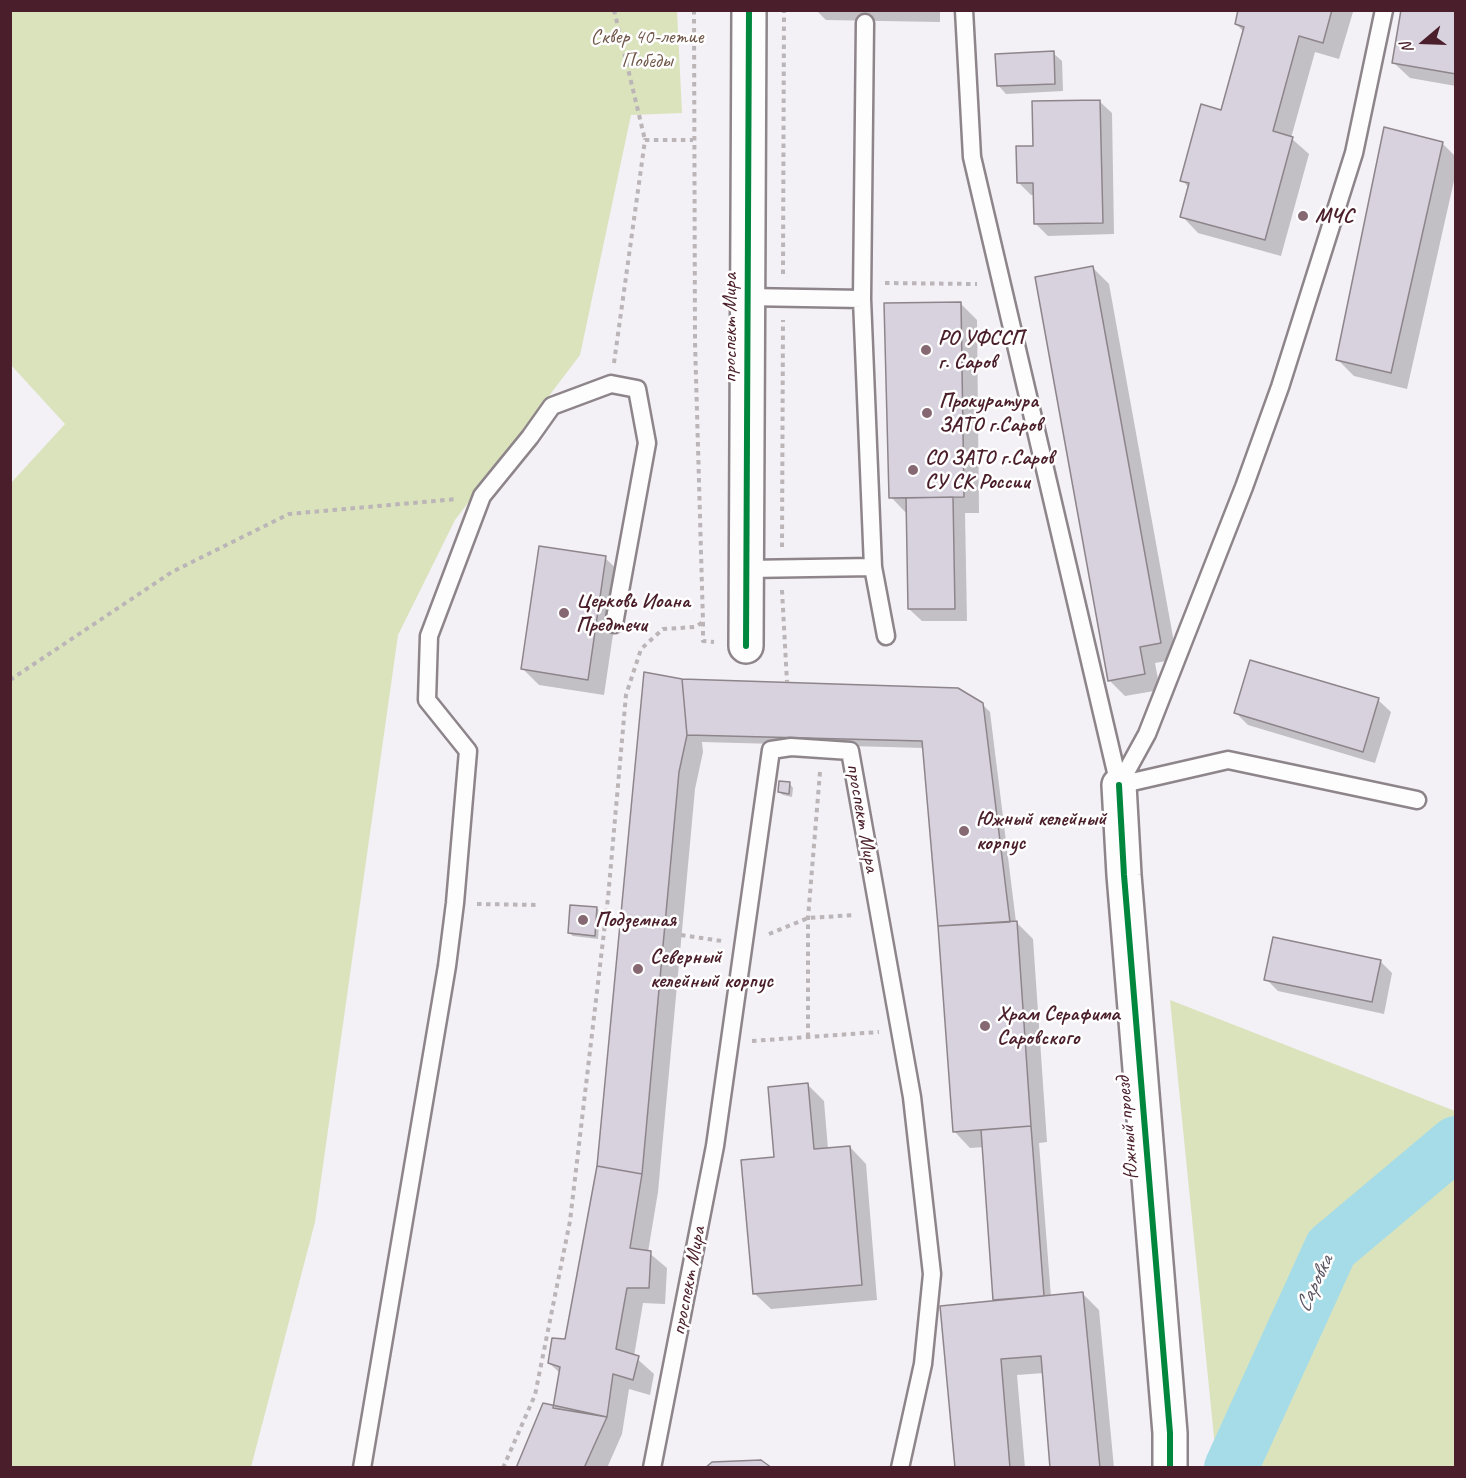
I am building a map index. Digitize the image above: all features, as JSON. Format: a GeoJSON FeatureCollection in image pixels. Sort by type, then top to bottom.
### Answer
{"type":"FeatureCollection","features":[{"type":"Feature","properties":{"kind":"street","name":"проспект Мира"},"geometry":{"type":"LineString","coordinates":[[746,646],[749,10]]}},
{"type":"Feature","properties":{"kind":"street","name":"Южный проезд"},"geometry":{"type":"LineString","coordinates":[[1119,785],[1124,875],[1170,1433],[1170,1467]]}},
{"type":"Feature","properties":{"kind":"lane"},"geometry":{"type":"LineString","coordinates":[[964,10],[972,157],[1119,785]]}},
{"type":"Feature","properties":{"kind":"lane"},"geometry":{"type":"LineString","coordinates":[[1119,785],[1147,734],[1244,487],[1280,387],[1354,153],[1384,10]]}},
{"type":"Feature","properties":{"kind":"lane"},"geometry":{"type":"LineString","coordinates":[[865,23],[862,291],[873,567],[886,636]]}},
{"type":"Feature","properties":{"kind":"lane"},"geometry":{"type":"LineString","coordinates":[[746,297],[783,298],[862,291]]}},
{"type":"Feature","properties":{"kind":"lane"},"geometry":{"type":"LineString","coordinates":[[362,1467],[393,1293],[455,903],[468,752],[427,700],[429,636],[482,496],[552,406],[611,384],[637,389],[647,443],[614,624]]}},
{"type":"Feature","properties":{"kind":"lane"},"geometry":{"type":"LineString","coordinates":[[747,568],[873,567]]}},
{"type":"Feature","properties":{"kind":"lane","name":"проспект Мира"},"geometry":{"type":"LineString","coordinates":[[652,1467],[715,1146],[771,750],[791,747],[850,751],[912,1097],[932,1274],[923,1364],[900,1467]]}},
{"type":"Feature","properties":{"kind":"lane"},"geometry":{"type":"LineString","coordinates":[[1119,785],[1228,760],[1417,800]]}},
{"type":"Feature","properties":{"kind":"path"},"geometry":{"type":"LineString","coordinates":[[614,10],[645,140],[614,361]]}},
{"type":"Feature","properties":{"kind":"path"},"geometry":{"type":"LineString","coordinates":[[694,10],[695,342],[703,641]]}},
{"type":"Feature","properties":{"kind":"path"},"geometry":{"type":"LineString","coordinates":[[784,10],[782,569],[787,682]]}},
{"type":"Feature","properties":{"kind":"path"},"geometry":{"type":"LineString","coordinates":[[645,140],[693,140]]}},
{"type":"Feature","properties":{"kind":"path"},"geometry":{"type":"LineString","coordinates":[[862,291],[1002,285]]}},
{"type":"Feature","properties":{"kind":"path"},"geometry":{"type":"LineString","coordinates":[[10,680],[172,572],[289,514],[482,496]]}},
{"type":"Feature","properties":{"kind":"path"},"geometry":{"type":"LineString","coordinates":[[503,1467],[535,1395],[570,1221],[608,898],[627,695],[641,649],[663,629],[695,627],[703,622]]}},
{"type":"Feature","properties":{"kind":"path"},"geometry":{"type":"LineString","coordinates":[[791,747],[821,764],[808,918],[808,1037]]}},
{"type":"Feature","properties":{"kind":"path"},"geometry":{"type":"LineString","coordinates":[[455,903],[540,905]]}},
{"type":"Feature","properties":{"kind":"path"},"geometry":{"type":"LineString","coordinates":[[681,935],[742,944],[808,918],[880,914]]}},
{"type":"Feature","properties":{"kind":"path"},"geometry":{"type":"LineString","coordinates":[[729,1043],[900,1030]]}},
{"type":"Feature","properties":{"kind":"green space","name":"Сквер 40-летие Победы"},"geometry":{"type":"Polygon","coordinates":[[[11,11],[677,11],[682,113],[631,115],[580,355],[455,520],[398,635],[315,1222],[251,1467],[11,1467],[11,483],[65,424],[11,365],[11,11]]]}},
{"type":"Feature","properties":{"kind":"green space"},"geometry":{"type":"Polygon","coordinates":[[[1170,1000],[1455,1111],[1455,1467],[1217,1467],[1170,1000]]]}},
{"type":"Feature","properties":{"kind":"building"},"geometry":{"type":"Polygon","coordinates":[[[1238,10],[1332,10],[1323,43],[1299,36],[1273,131],[1293,137],[1265,240],[1180,217],[1189,183],[1180,181],[1201,104],[1221,110],[1244,27],[1235,24],[1238,10]]]}},
{"type":"Feature","properties":{"kind":"building"},"geometry":{"type":"Polygon","coordinates":[[[1401,10],[1456,10],[1456,74],[1392,63],[1401,10]]]}},
{"type":"Feature","properties":{"kind":"building"},"geometry":{"type":"Polygon","coordinates":[[[1054,51],[1055,84],[997,86],[995,54],[1054,51]]]}},
{"type":"Feature","properties":{"kind":"building"},"geometry":{"type":"Polygon","coordinates":[[[1100,100],[1103,223],[1034,224],[1033,183],[1017,183],[1016,146],[1033,146],[1032,101],[1100,100]]]}},
{"type":"Feature","properties":{"kind":"building"},"geometry":{"type":"Polygon","coordinates":[[[1384,127],[1443,142],[1391,373],[1336,360],[1384,127]]]}},
{"type":"Feature","properties":{"kind":"building"},"geometry":{"type":"Polygon","coordinates":[[[1093,266],[1161,643],[1140,647],[1145,674],[1108,681],[1035,277],[1093,266]]]}},
{"type":"Feature","properties":{"kind":"building"},"geometry":{"type":"Polygon","coordinates":[[[961,302],[964,497],[889,498],[884,303],[961,302]]]}},
{"type":"Feature","properties":{"kind":"building"},"geometry":{"type":"Polygon","coordinates":[[[953,497],[955,609],[908,609],[906,498],[953,497]]]}},
{"type":"Feature","properties":{"kind":"building","name":"Церковь Иоана Предтечи"},"geometry":{"type":"Polygon","coordinates":[[[539,546],[606,556],[588,680],[521,669],[539,546]]]}},
{"type":"Feature","properties":{"kind":"building"},"geometry":{"type":"Polygon","coordinates":[[[1250,660],[1379,698],[1363,752],[1234,713],[1250,660]]]}},
{"type":"Feature","properties":{"kind":"building","name":"Северный келейный корпус"},"geometry":{"type":"Polygon","coordinates":[[[644,672],[682,679],[687,735],[679,772],[642,1174],[597,1166],[644,672]]]}},
{"type":"Feature","properties":{"kind":"building","name":"Южный келейный корпус"},"geometry":{"type":"Polygon","coordinates":[[[682,679],[958,688],[983,703],[1010,922],[938,926],[922,741],[687,735],[682,679]]]}},
{"type":"Feature","properties":{"kind":"building"},"geometry":{"type":"Polygon","coordinates":[[[779,781],[790,782],[789,794],[778,792],[779,781]]]}},
{"type":"Feature","properties":{"kind":"building","name":"Подземная"},"geometry":{"type":"Polygon","coordinates":[[[570,905],[597,907],[595,936],[568,933],[570,905]]]}},
{"type":"Feature","properties":{"kind":"building","name":"Храм Серафима Саровского"},"geometry":{"type":"Polygon","coordinates":[[[1017,921],[1031,1126],[953,1132],[938,926],[1017,921]]]}},
{"type":"Feature","properties":{"kind":"building"},"geometry":{"type":"Polygon","coordinates":[[[1273,937],[1381,960],[1372,1002],[1264,980],[1273,937]]]}},
{"type":"Feature","properties":{"kind":"building"},"geometry":{"type":"Polygon","coordinates":[[[808,1083],[814,1149],[850,1146],[862,1285],[753,1294],[741,1160],[774,1157],[768,1087],[808,1083]]]}},
{"type":"Feature","properties":{"kind":"building"},"geometry":{"type":"Polygon","coordinates":[[[1031,1126],[1044,1296],[993,1300],[981,1130],[1031,1126]]]}},
{"type":"Feature","properties":{"kind":"building"},"geometry":{"type":"Polygon","coordinates":[[[597,1166],[642,1174],[630,1248],[651,1251],[649,1288],[627,1288],[616,1349],[639,1356],[633,1380],[613,1374],[607,1417],[553,1408],[560,1367],[548,1363],[552,1338],[565,1339],[597,1166]]]}},
{"type":"Feature","properties":{"kind":"building"},"geometry":{"type":"Polygon","coordinates":[[[1083,1292],[1100,1468],[1050,1468],[1041,1356],[1001,1359],[1010,1468],[955,1468],[940,1306],[1083,1292]]]}},
{"type":"Feature","properties":{"kind":"building"},"geometry":{"type":"Polygon","coordinates":[[[543,1403],[607,1417],[584,1468],[516,1468],[543,1403]]]}},
{"type":"Feature","properties":{"kind":"building"},"geometry":{"type":"Polygon","coordinates":[[[761,1460],[772,1468],[705,1468],[712,1462],[761,1460]]]}},
{"type":"Feature","properties":{"kind":"waterway","name":"Саровка"},"geometry":{"type":"LineString","coordinates":[[1231,1468],[1331,1248],[1456,1143]]}},
{"type":"Feature","properties":{"kind":"cycle path"},"geometry":{"type":"LineString","coordinates":[[746,646],[749,10]]}},
{"type":"Feature","properties":{"kind":"cycle path"},"geometry":{"type":"LineString","coordinates":[[1119,785],[1124,875],[1170,1433],[1170,1468]]}},
{"type":"Feature","properties":{"kind":"place","name":"МЧС"},"geometry":{"type":"Point","coordinates":[1303,216]}},
{"type":"Feature","properties":{"kind":"place","name":"РО УФССП г. Саров"},"geometry":{"type":"Point","coordinates":[926,350]}},
{"type":"Feature","properties":{"kind":"place","name":"Прокуратура ЗАТО г.Саров"},"geometry":{"type":"Point","coordinates":[927,413]}},
{"type":"Feature","properties":{"kind":"place","name":"СО ЗАТО г.Саров СУ СК России"},"geometry":{"type":"Point","coordinates":[913,470]}},
{"type":"Feature","properties":{"kind":"place","name":"Церковь Иоана Предтечи"},"geometry":{"type":"Point","coordinates":[564,613]}},
{"type":"Feature","properties":{"kind":"place","name":"Южный келейный корпус"},"geometry":{"type":"Point","coordinates":[964,831]}},
{"type":"Feature","properties":{"kind":"place","name":"Подземная"},"geometry":{"type":"Point","coordinates":[583,920]}},
{"type":"Feature","properties":{"kind":"place","name":"Северный келейный корпус"},"geometry":{"type":"Point","coordinates":[638,969]}},
{"type":"Feature","properties":{"kind":"place","name":"Храм Серафима Саровского"},"geometry":{"type":"Point","coordinates":[985,1026]}}]}
